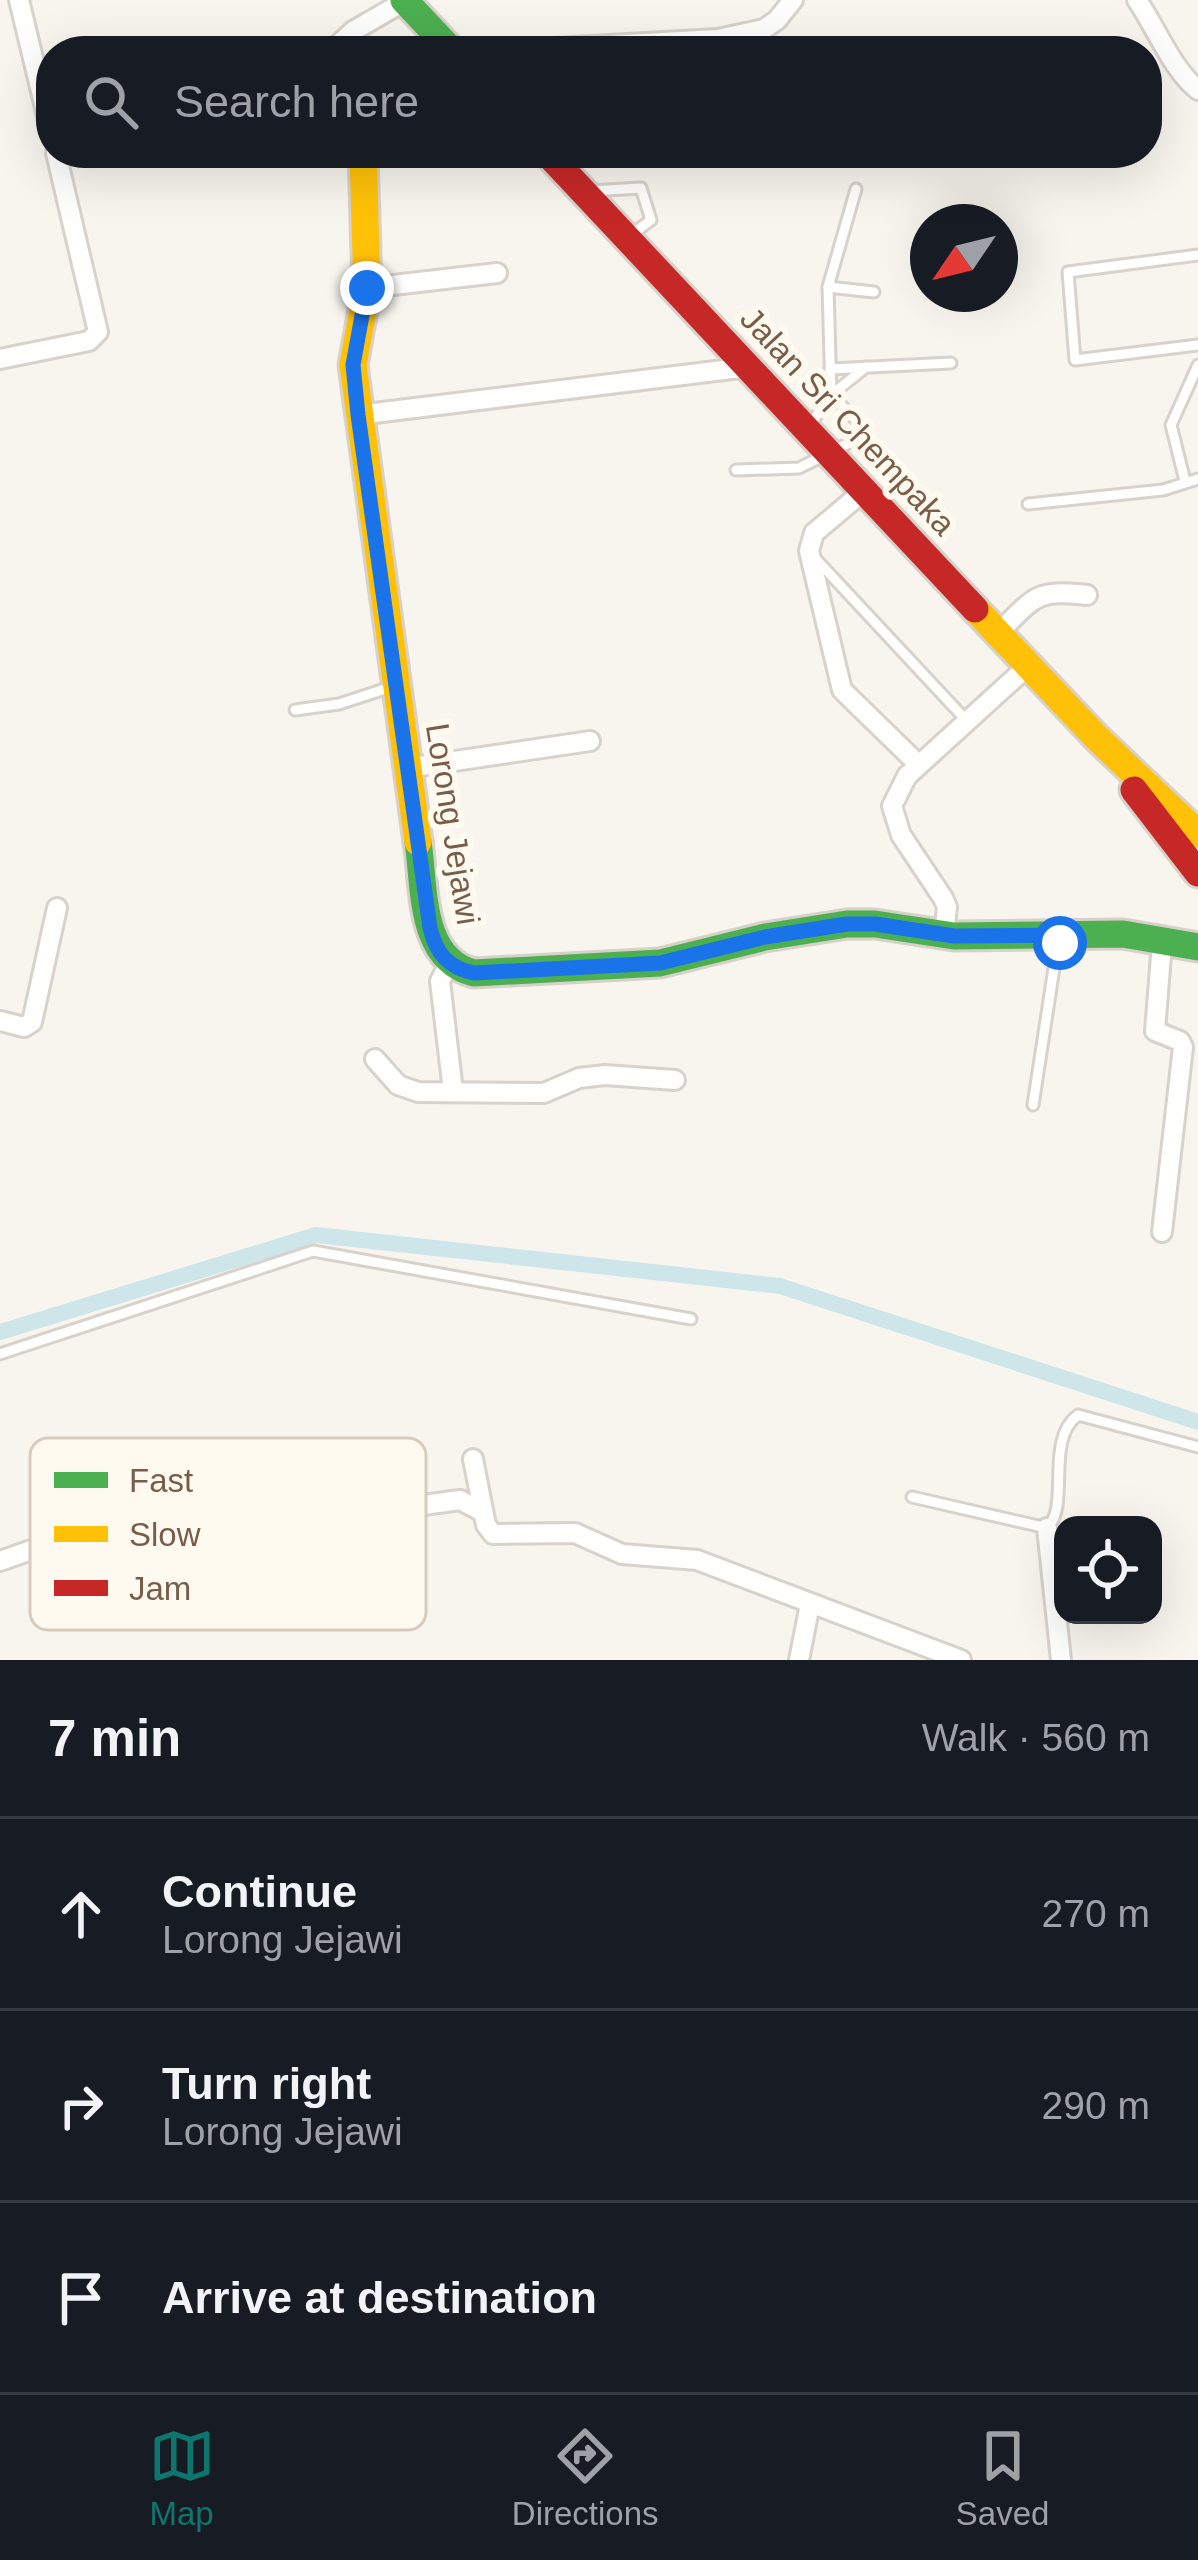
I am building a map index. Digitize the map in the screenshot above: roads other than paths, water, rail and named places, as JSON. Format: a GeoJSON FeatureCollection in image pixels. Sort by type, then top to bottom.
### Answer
{"type":"FeatureCollection","features":[{"type":"Feature","properties":{"kind":"street"},"geometry":{"type":"LineString","coordinates":[[19,0],[36,71]]}},
{"type":"Feature","properties":{"kind":"street"},"geometry":{"type":"LineString","coordinates":[[732,36],[764,29],[793,0]]}},
{"type":"Feature","properties":{"kind":"street"},"geometry":{"type":"LineString","coordinates":[[1136,0],[1160,36]]}},
{"type":"Feature","properties":{"kind":"street"},"geometry":{"type":"LineString","coordinates":[[350,36],[404,1],[438,36]]}},
{"type":"Feature","properties":{"kind":"street"},"geometry":{"type":"LineString","coordinates":[[1162,39],[1180,74],[1198,90]]}},
{"type":"Feature","properties":{"kind":"street"},"geometry":{"type":"LineString","coordinates":[[0,359],[89,341],[98,332],[60,168]]}},
{"type":"Feature","properties":{"kind":"street","name":"Lorong Jejawi"},"geometry":{"type":"LineString","coordinates":[[363,168],[367,288],[353,365],[358,415],[430,928],[449,964],[474,973],[660,963],[765,937],[847,924],[944,935],[1124,934],[1198,947]]}},
{"type":"Feature","properties":{"kind":"street","name":"Jalan Sri Chempaka"},"geometry":{"type":"LineString","coordinates":[[561,168],[1096,738]]}},
{"type":"Feature","properties":{"kind":"street"},"geometry":{"type":"LineString","coordinates":[[367,288],[497,273]]}},
{"type":"Feature","properties":{"kind":"street"},"geometry":{"type":"LineString","coordinates":[[358,415],[748,367]]}},
{"type":"Feature","properties":{"kind":"street"},"geometry":{"type":"LineString","coordinates":[[864,490],[814,533],[809,551],[842,690],[919,765]]}},
{"type":"Feature","properties":{"kind":"street"},"geometry":{"type":"LineString","coordinates":[[998,634],[1042,593],[1088,595]]}},
{"type":"Feature","properties":{"kind":"street"},"geometry":{"type":"LineString","coordinates":[[944,935],[947,908],[943,898],[902,835],[892,806],[905,778],[1028,666]]}},
{"type":"Feature","properties":{"kind":"street"},"geometry":{"type":"LineString","coordinates":[[1096,738],[1198,834]]}},
{"type":"Feature","properties":{"kind":"street"},"geometry":{"type":"LineString","coordinates":[[1096,738],[1198,873]]}},
{"type":"Feature","properties":{"kind":"street"},"geometry":{"type":"LineString","coordinates":[[407,768],[590,741]]}},
{"type":"Feature","properties":{"kind":"street"},"geometry":{"type":"LineString","coordinates":[[0,1021],[24,1027],[32,1022],[57,908]]}},
{"type":"Feature","properties":{"kind":"street"},"geometry":{"type":"LineString","coordinates":[[1162,943],[1156,1031],[1177,1039],[1183,1047],[1162,1232]]}},
{"type":"Feature","properties":{"kind":"street"},"geometry":{"type":"LineString","coordinates":[[449,964],[440,981],[454,1091]]}},
{"type":"Feature","properties":{"kind":"street"},"geometry":{"type":"LineString","coordinates":[[375,1059],[407,1089],[544,1093],[579,1078],[604,1075],[675,1080]]}},
{"type":"Feature","properties":{"kind":"street"},"geometry":{"type":"LineString","coordinates":[[473,1459],[483,1512],[494,1534],[575,1534],[622,1554],[697,1560],[961,1660]]}},
{"type":"Feature","properties":{"kind":"street"},"geometry":{"type":"LineString","coordinates":[[426,1505],[460,1500],[483,1512]]}},
{"type":"Feature","properties":{"kind":"street"},"geometry":{"type":"LineString","coordinates":[[1047,1528],[1061,1660]]}},
{"type":"Feature","properties":{"kind":"street"},"geometry":{"type":"LineString","coordinates":[[0,1561],[30,1550]]}},
{"type":"Feature","properties":{"kind":"street"},"geometry":{"type":"LineString","coordinates":[[799,1660],[810,1604]]}},
{"type":"Feature","properties":{"kind":"lane"},"geometry":{"type":"LineString","coordinates":[[584,192],[641,188],[651,220],[627,238]]}},
{"type":"Feature","properties":{"kind":"lane"},"geometry":{"type":"LineString","coordinates":[[736,470],[799,468],[855,440],[860,432],[857,421],[831,395],[828,287],[856,189]]}},
{"type":"Feature","properties":{"kind":"lane"},"geometry":{"type":"LineString","coordinates":[[1198,255],[1068,272],[1075,359],[1198,344]]}},
{"type":"Feature","properties":{"kind":"lane"},"geometry":{"type":"LineString","coordinates":[[828,287],[874,292]]}},
{"type":"Feature","properties":{"kind":"lane"},"geometry":{"type":"LineString","coordinates":[[830,369],[950,363]]}},
{"type":"Feature","properties":{"kind":"lane"},"geometry":{"type":"LineString","coordinates":[[1185,481],[1171,425],[1198,365]]}},
{"type":"Feature","properties":{"kind":"lane"},"geometry":{"type":"LineString","coordinates":[[806,429],[831,395],[866,368]]}},
{"type":"Feature","properties":{"kind":"lane"},"geometry":{"type":"LineString","coordinates":[[1028,504],[1163,490],[1198,479]]}},
{"type":"Feature","properties":{"kind":"lane"},"geometry":{"type":"LineString","coordinates":[[809,551],[966,720]]}},
{"type":"Feature","properties":{"kind":"lane"},"geometry":{"type":"LineString","coordinates":[[295,710],[339,704],[397,686]]}},
{"type":"Feature","properties":{"kind":"lane"},"geometry":{"type":"LineString","coordinates":[[1033,1105],[1056,955],[1067,935]]}},
{"type":"Feature","properties":{"kind":"lane"},"geometry":{"type":"LineString","coordinates":[[0,1354],[313,1252],[691,1319]]}},
{"type":"Feature","properties":{"kind":"lane"},"geometry":{"type":"LineString","coordinates":[[912,1497],[1047,1528],[1055,1518],[1057,1467],[1066,1432],[1078,1414],[1198,1447]]}},
{"type":"Feature","properties":{"kind":"waterway"},"geometry":{"type":"LineString","coordinates":[[0,1332],[316,1235],[780,1286],[1198,1422]]}}]}
